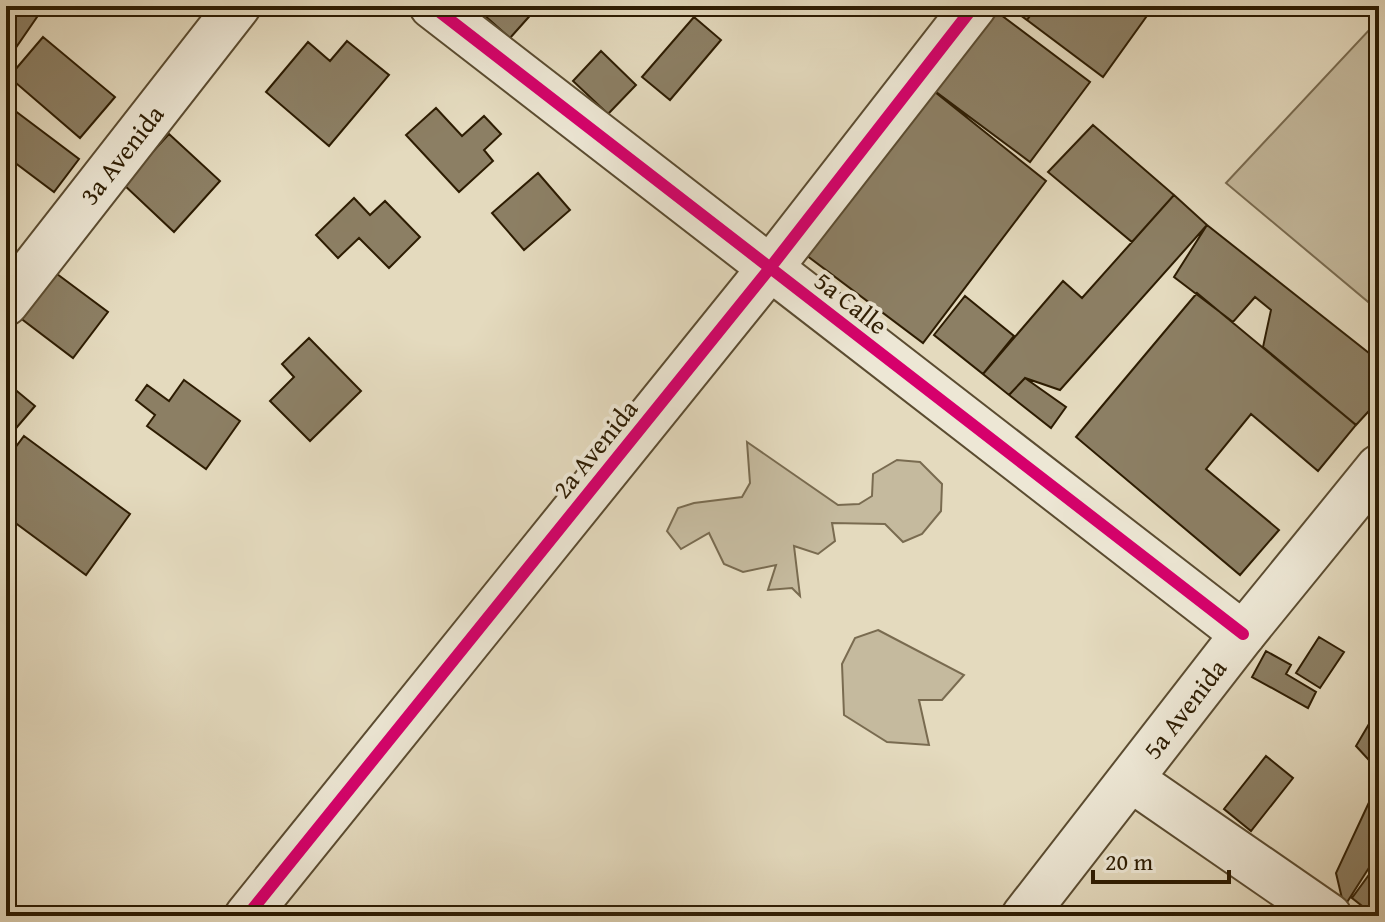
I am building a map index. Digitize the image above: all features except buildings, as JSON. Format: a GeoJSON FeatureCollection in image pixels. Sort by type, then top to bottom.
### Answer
{"type":"FeatureCollection","features":[{"type":"Feature","properties":{"kind":"street","name":"3a Avenida"},"geometry":{"type":"LineString","coordinates":[[6,303],[238,6]]}},
{"type":"Feature","properties":{"kind":"street","name":"5a Calle"},"geometry":{"type":"LineString","coordinates":[[432,6],[1243,634]]}},
{"type":"Feature","properties":{"kind":"street","name":"2a Avenida"},"geometry":{"type":"LineString","coordinates":[[247,916],[770,268],[974,6]]}},
{"type":"Feature","properties":{"kind":"street","name":"5a Avenida"},"geometry":{"type":"LineString","coordinates":[[1024,916],[1243,634],[1379,467]]}},
{"type":"Feature","properties":{"kind":"street"},"geometry":{"type":"LineString","coordinates":[[1132,780],[1329,916]]}},
{"type":"Feature","properties":{"kind":"shaded area"},"geometry":{"type":"Polygon","coordinates":[[[1370,29],[1379,36],[1379,311],[1226,183],[1370,29]]]}},
{"type":"Feature","properties":{"kind":"shaded area"},"geometry":{"type":"Polygon","coordinates":[[[747,442],[838,505],[859,504],[872,496],[873,474],[897,460],[920,462],[942,484],[941,511],[922,534],[903,542],[885,524],[832,523],[835,541],[818,554],[794,546],[800,596],[792,588],[768,590],[776,565],[743,572],[724,564],[709,533],[681,549],[667,531],[678,508],[742,497],[750,483],[747,442]]]}},
{"type":"Feature","properties":{"kind":"shaded area"},"geometry":{"type":"Polygon","coordinates":[[[878,630],[964,675],[942,700],[919,700],[929,745],[887,742],[844,715],[842,664],[855,638],[878,630]]]}},
{"type":"Feature","properties":{"kind":"cycle path"},"geometry":{"type":"LineString","coordinates":[[432,6],[1243,634]]}},
{"type":"Feature","properties":{"kind":"cycle path"},"geometry":{"type":"LineString","coordinates":[[247,916],[770,268],[974,6]]}}]}
